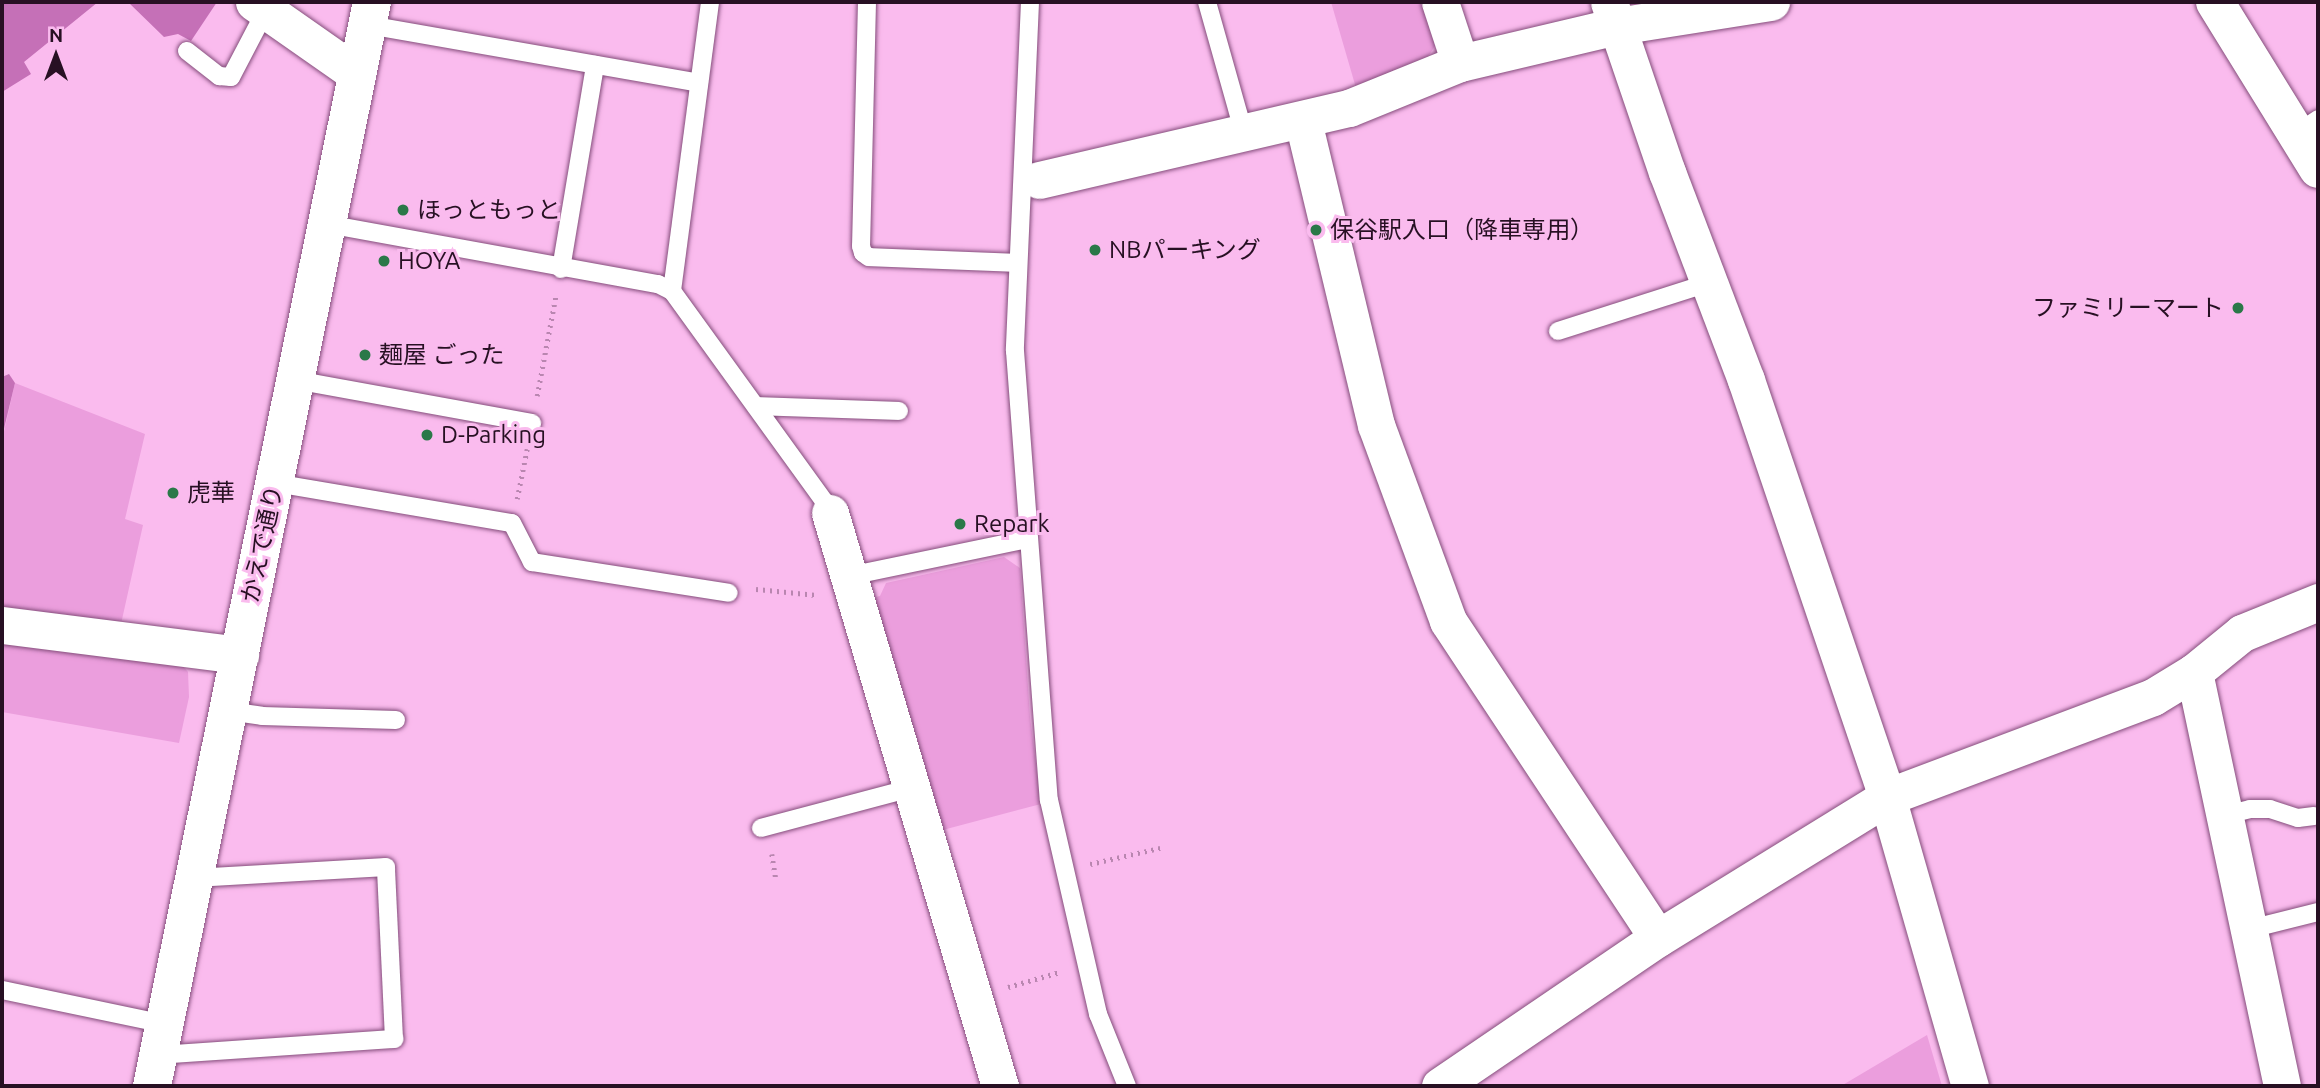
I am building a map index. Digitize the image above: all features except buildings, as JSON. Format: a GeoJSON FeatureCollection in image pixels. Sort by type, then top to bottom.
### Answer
{"type":"FeatureCollection","features":[{"type":"Feature","properties":{"kind":"street"},"geometry":{"type":"LineString","coordinates":[[1440,2],[1460,63]]}},
{"type":"Feature","properties":{"kind":"street"},"geometry":{"type":"LineString","coordinates":[[1031,182],[1303,121],[1357,106],[1460,63],[1613,14],[1771,2]]}},
{"type":"Feature","properties":{"kind":"street"},"geometry":{"type":"LineString","coordinates":[[2215,2],[2307,127],[2318,169]]}},
{"type":"Feature","properties":{"kind":"street"},"geometry":{"type":"LineString","coordinates":[[260,6],[357,74]]}},
{"type":"Feature","properties":{"kind":"street","name":"かえで通り"},"geometry":{"type":"LineString","coordinates":[[158,1055],[370,13]]}},
{"type":"Feature","properties":{"kind":"street"},"geometry":{"type":"LineString","coordinates":[[1613,14],[1708,283],[1750,393],[1886,797],[1970,1086]]}},
{"type":"Feature","properties":{"kind":"street"},"geometry":{"type":"LineString","coordinates":[[1303,121],[1376,425],[1448,621],[1658,938]]}},
{"type":"Feature","properties":{"kind":"street"},"geometry":{"type":"LineString","coordinates":[[830,513],[1000,1086]]}},
{"type":"Feature","properties":{"kind":"street"},"geometry":{"type":"LineString","coordinates":[[1440,1086],[1658,938],[1886,797],[2153,697],[2194,672],[2242,633],[2318,602]]}},
{"type":"Feature","properties":{"kind":"street"},"geometry":{"type":"LineString","coordinates":[[2,625],[240,654]]}},
{"type":"Feature","properties":{"kind":"street"},"geometry":{"type":"LineString","coordinates":[[2194,672],[2250,929],[2274,1084]]}},
{"type":"Feature","properties":{"kind":"lane"},"geometry":{"type":"LineString","coordinates":[[672,291],[710,2]]}},
{"type":"Feature","properties":{"kind":"lane"},"geometry":{"type":"LineString","coordinates":[[867,2],[861,246],[863,253],[869,257],[1017,263]]}},
{"type":"Feature","properties":{"kind":"lane"},"geometry":{"type":"LineString","coordinates":[[1030,2],[1031,182],[1017,263],[1015,351],[1027,539],[1049,800],[1098,1014],[1127,1086]]}},
{"type":"Feature","properties":{"kind":"lane"},"geometry":{"type":"LineString","coordinates":[[1207,2],[1244,134]]}},
{"type":"Feature","properties":{"kind":"lane"},"geometry":{"type":"LineString","coordinates":[[187,51],[219,76],[231,77],[260,6]]}},
{"type":"Feature","properties":{"kind":"lane"},"geometry":{"type":"LineString","coordinates":[[370,13],[595,65],[699,83]]}},
{"type":"Feature","properties":{"kind":"lane"},"geometry":{"type":"LineString","coordinates":[[561,269],[595,65]]}},
{"type":"Feature","properties":{"kind":"lane"},"geometry":{"type":"LineString","coordinates":[[327,224],[561,269],[658,284],[672,291],[825,502],[830,513]]}},
{"type":"Feature","properties":{"kind":"lane"},"geometry":{"type":"LineString","coordinates":[[1558,331],[1708,283]]}},
{"type":"Feature","properties":{"kind":"lane"},"geometry":{"type":"LineString","coordinates":[[295,380],[532,423]]}},
{"type":"Feature","properties":{"kind":"lane"},"geometry":{"type":"LineString","coordinates":[[755,406],[898,411]]}},
{"type":"Feature","properties":{"kind":"lane"},"geometry":{"type":"LineString","coordinates":[[275,483],[512,523],[532,562],[729,593]]}},
{"type":"Feature","properties":{"kind":"lane"},"geometry":{"type":"LineString","coordinates":[[852,587],[1027,539]]}},
{"type":"Feature","properties":{"kind":"lane"},"geometry":{"type":"LineString","coordinates":[[228,711],[262,716],[396,719]]}},
{"type":"Feature","properties":{"kind":"lane"},"geometry":{"type":"LineString","coordinates":[[761,828],[911,788]]}},
{"type":"Feature","properties":{"kind":"lane"},"geometry":{"type":"LineString","coordinates":[[2226,815],[2250,809],[2270,809],[2298,818],[2314,816]]}},
{"type":"Feature","properties":{"kind":"lane"},"geometry":{"type":"LineString","coordinates":[[2,990],[158,1055],[394,1039],[386,867],[194,878]]}},
{"type":"Feature","properties":{"kind":"lane"},"geometry":{"type":"LineString","coordinates":[[2250,929],[2318,912]]}},
{"type":"Feature","properties":{"kind":"path"},"geometry":{"type":"LineString","coordinates":[[729,593],[741,588],[852,587]]}},
{"type":"Feature","properties":{"kind":"path"},"geometry":{"type":"LineString","coordinates":[[1065,869],[1160,848]]}},
{"type":"Feature","properties":{"kind":"path"},"geometry":{"type":"LineString","coordinates":[[973,998],[1087,965]]}},
{"type":"Feature","properties":{"kind":"shaded area"},"geometry":{"type":"Polygon","coordinates":[[[2,2],[98,2],[24,62],[31,74],[2,92],[2,2]]]}},
{"type":"Feature","properties":{"kind":"shaded area"},"geometry":{"type":"Polygon","coordinates":[[[128,2],[217,2],[191,41],[178,34],[164,37],[128,2]]]}},
{"type":"Feature","properties":{"kind":"shaded area"},"geometry":{"type":"Polygon","coordinates":[[[1331,2],[1421,2],[1435,46],[1427,58],[1356,88],[1331,2]]]}},
{"type":"Feature","properties":{"kind":"shaded area"},"geometry":{"type":"Polygon","coordinates":[[[9,374],[15,383],[2,437],[2,377],[9,374]]]}},
{"type":"Feature","properties":{"kind":"shaded area"},"geometry":{"type":"Polygon","coordinates":[[[15,383],[145,434],[125,519],[143,525],[121,624],[2,609],[2,440],[15,383]]]}},
{"type":"Feature","properties":{"kind":"shaded area"},"geometry":{"type":"Polygon","coordinates":[[[1004,557],[1020,568],[1030,717],[1041,804],[939,831],[872,598],[880,596],[886,583],[1004,557]]]}},
{"type":"Feature","properties":{"kind":"shaded area"},"geometry":{"type":"Polygon","coordinates":[[[2,639],[182,665],[188,672],[189,697],[179,743],[2,712],[2,639]]]}},
{"type":"Feature","properties":{"kind":"shaded area"},"geometry":{"type":"Polygon","coordinates":[[[1927,1035],[1942,1086],[1841,1086],[1927,1035]]]}},
{"type":"Feature","properties":{"kind":"place","name":"ほっともっと"},"geometry":{"type":"Point","coordinates":[403,210]}},
{"type":"Feature","properties":{"kind":"place","name":"保谷駅入口（降車専用）"},"geometry":{"type":"Point","coordinates":[1316,230]}},
{"type":"Feature","properties":{"kind":"place","name":"NBパーキング"},"geometry":{"type":"Point","coordinates":[1095,250]}},
{"type":"Feature","properties":{"kind":"place","name":"HOYA"},"geometry":{"type":"Point","coordinates":[384,261]}},
{"type":"Feature","properties":{"kind":"place","name":"ファミリーマート"},"geometry":{"type":"Point","coordinates":[2238,308]}},
{"type":"Feature","properties":{"kind":"place","name":"麺屋 ごった"},"geometry":{"type":"Point","coordinates":[365,355]}},
{"type":"Feature","properties":{"kind":"place","name":"D-Parking"},"geometry":{"type":"Point","coordinates":[427,435]}},
{"type":"Feature","properties":{"kind":"place","name":"虎華"},"geometry":{"type":"Point","coordinates":[173,493]}},
{"type":"Feature","properties":{"kind":"place","name":"Repark"},"geometry":{"type":"Point","coordinates":[960,524]}}]}
